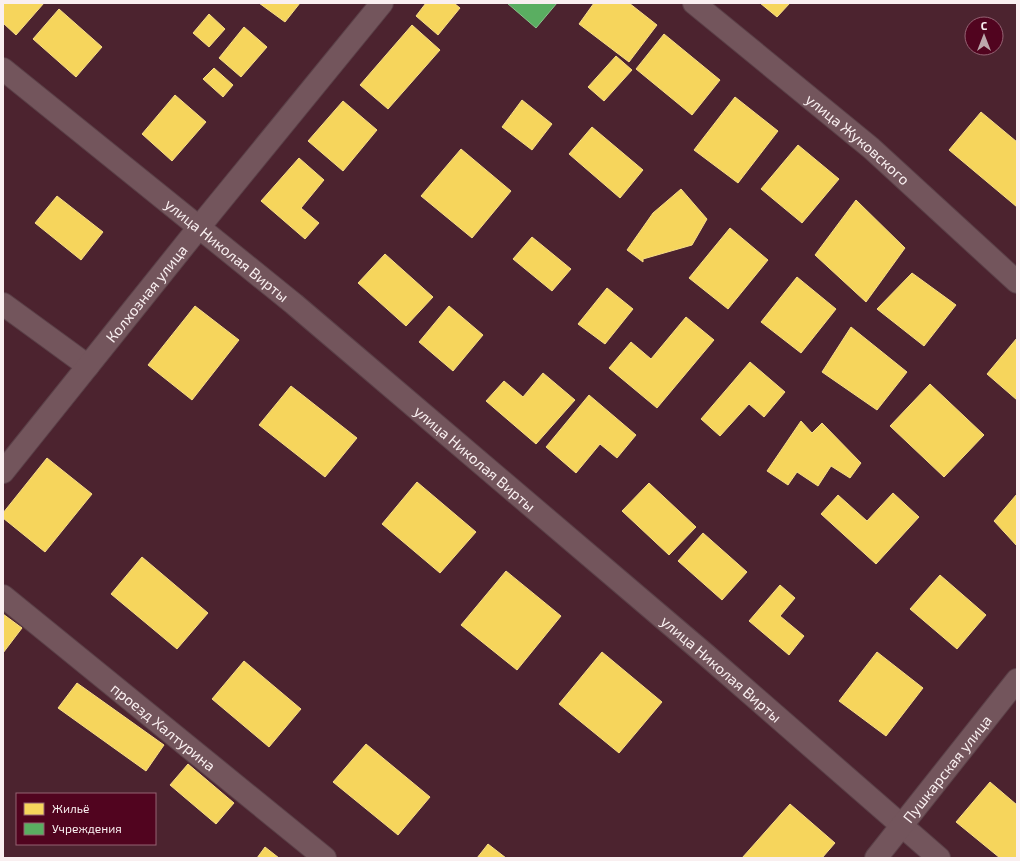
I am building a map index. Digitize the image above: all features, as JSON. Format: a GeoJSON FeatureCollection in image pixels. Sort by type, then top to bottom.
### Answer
{"type":"FeatureCollection","features":[{"type":"Feature","properties":{"kind":"street","name":"Колхозная улица"},"geometry":{"type":"LineString","coordinates":[[3,472],[200,226],[382,3]]}},
{"type":"Feature","properties":{"kind":"street","name":"улица Жуковского"},"geometry":{"type":"LineString","coordinates":[[694,3],[871,148],[1017,282]]}},
{"type":"Feature","properties":{"kind":"street","name":"улица Николая Вирты"},"geometry":{"type":"LineString","coordinates":[[3,69],[200,226],[299,308],[699,649],[939,858]]}},
{"type":"Feature","properties":{"kind":"street"},"geometry":{"type":"LineString","coordinates":[[3,304],[88,366]]}},
{"type":"Feature","properties":{"kind":"street","name":"проезд Халтурина"},"geometry":{"type":"LineString","coordinates":[[3,596],[325,858]]}},
{"type":"Feature","properties":{"kind":"street","name":"Пушкарская улица"},"geometry":{"type":"LineString","coordinates":[[876,858],[1017,680]]}},
{"type":"Feature","properties":{"kind":"building: Жильё"},"geometry":{"type":"Polygon","coordinates":[[[3,3],[44,3],[16,35],[3,23],[3,3]]]}},
{"type":"Feature","properties":{"kind":"building: Жильё"},"geometry":{"type":"Polygon","coordinates":[[[259,3],[300,3],[285,22],[259,3]]]}},
{"type":"Feature","properties":{"kind":"building: Жильё"},"geometry":{"type":"Polygon","coordinates":[[[426,3],[454,3],[460,8],[438,35],[416,16],[426,3]]]}},
{"type":"Feature","properties":{"kind":"building: Жильё"},"geometry":{"type":"Polygon","coordinates":[[[594,3],[629,3],[657,25],[629,62],[579,24],[594,3]]]}},
{"type":"Feature","properties":{"kind":"building: Жильё"},"geometry":{"type":"Polygon","coordinates":[[[760,3],[790,3],[777,17],[760,3]]]}},
{"type":"Feature","properties":{"kind":"building: Жильё"},"geometry":{"type":"Polygon","coordinates":[[[59,9],[102,47],[76,77],[33,39],[59,9]]]}},
{"type":"Feature","properties":{"kind":"building: Жильё"},"geometry":{"type":"Polygon","coordinates":[[[209,14],[225,29],[209,47],[193,33],[209,14]]]}},
{"type":"Feature","properties":{"kind":"building: Жильё"},"geometry":{"type":"Polygon","coordinates":[[[412,25],[440,50],[388,109],[360,85],[412,25]]]}},
{"type":"Feature","properties":{"kind":"building: Жильё"},"geometry":{"type":"Polygon","coordinates":[[[244,27],[267,47],[241,77],[219,58],[244,27]]]}},
{"type":"Feature","properties":{"kind":"building: Жильё"},"geometry":{"type":"Polygon","coordinates":[[[664,34],[720,80],[692,115],[636,69],[664,34]]]}},
{"type":"Feature","properties":{"kind":"building: Жильё"},"geometry":{"type":"Polygon","coordinates":[[[616,56],[632,70],[604,101],[588,87],[616,56]]]}},
{"type":"Feature","properties":{"kind":"building: Жильё"},"geometry":{"type":"Polygon","coordinates":[[[214,68],[233,85],[223,97],[203,79],[214,68]]]}},
{"type":"Feature","properties":{"kind":"building: Жильё"},"geometry":{"type":"Polygon","coordinates":[[[175,95],[206,122],[172,161],[142,134],[175,95]]]}},
{"type":"Feature","properties":{"kind":"building: Жильё"},"geometry":{"type":"Polygon","coordinates":[[[735,97],[778,131],[738,183],[694,150],[735,97]]]}},
{"type":"Feature","properties":{"kind":"building: Жильё"},"geometry":{"type":"Polygon","coordinates":[[[522,100],[552,124],[532,150],[502,127],[522,100]]]}},
{"type":"Feature","properties":{"kind":"building: Жильё"},"geometry":{"type":"Polygon","coordinates":[[[343,101],[377,130],[343,171],[308,141],[343,101]]]}},
{"type":"Feature","properties":{"kind":"building: Жильё"},"geometry":{"type":"Polygon","coordinates":[[[981,112],[1017,142],[1017,207],[949,150],[981,112]]]}},
{"type":"Feature","properties":{"kind":"building: Жильё"},"geometry":{"type":"Polygon","coordinates":[[[592,127],[643,170],[620,198],[569,154],[592,127]]]}},
{"type":"Feature","properties":{"kind":"building: Жильё"},"geometry":{"type":"Polygon","coordinates":[[[798,145],[839,179],[802,223],[761,189],[798,145]]]}},
{"type":"Feature","properties":{"kind":"building: Жильё"},"geometry":{"type":"Polygon","coordinates":[[[461,149],[511,191],[472,238],[421,196],[461,149]]]}},
{"type":"Feature","properties":{"kind":"building: Жильё"},"geometry":{"type":"Polygon","coordinates":[[[299,158],[324,180],[301,208],[319,223],[305,239],[261,201],[299,158]]]}},
{"type":"Feature","properties":{"kind":"building: Жильё"},"geometry":{"type":"Polygon","coordinates":[[[681,189],[707,219],[692,245],[643,259],[643,262],[627,250],[653,213],[681,189]]]}},
{"type":"Feature","properties":{"kind":"building: Жильё"},"geometry":{"type":"Polygon","coordinates":[[[57,196],[103,232],[81,260],[35,223],[57,196]]]}},
{"type":"Feature","properties":{"kind":"building: Жильё"},"geometry":{"type":"Polygon","coordinates":[[[856,200],[905,248],[866,302],[815,255],[856,200]]]}},
{"type":"Feature","properties":{"kind":"building: Жильё"},"geometry":{"type":"Polygon","coordinates":[[[730,228],[768,260],[728,309],[689,278],[730,228]]]}},
{"type":"Feature","properties":{"kind":"building: Жильё"},"geometry":{"type":"Polygon","coordinates":[[[532,237],[571,269],[552,291],[513,259],[532,237]]]}},
{"type":"Feature","properties":{"kind":"building: Жильё"},"geometry":{"type":"Polygon","coordinates":[[[385,254],[433,297],[406,326],[358,283],[385,254]]]}},
{"type":"Feature","properties":{"kind":"building: Жильё"},"geometry":{"type":"Polygon","coordinates":[[[912,273],[956,305],[924,346],[877,309],[912,273]]]}},
{"type":"Feature","properties":{"kind":"building: Жильё"},"geometry":{"type":"Polygon","coordinates":[[[797,277],[836,309],[801,353],[761,322],[797,277]]]}},
{"type":"Feature","properties":{"kind":"building: Жильё"},"geometry":{"type":"Polygon","coordinates":[[[607,288],[633,309],[605,344],[578,324],[607,288]]]}},
{"type":"Feature","properties":{"kind":"building: Жильё"},"geometry":{"type":"Polygon","coordinates":[[[195,306],[239,340],[192,400],[148,365],[195,306]]]}},
{"type":"Feature","properties":{"kind":"building: Жильё"},"geometry":{"type":"Polygon","coordinates":[[[449,306],[483,335],[453,371],[419,342],[449,306]]]}},
{"type":"Feature","properties":{"kind":"building: Жильё"},"geometry":{"type":"Polygon","coordinates":[[[686,317],[714,340],[657,408],[609,368],[631,342],[651,359],[686,317]]]}},
{"type":"Feature","properties":{"kind":"building: Жильё"},"geometry":{"type":"Polygon","coordinates":[[[851,327],[907,372],[877,410],[822,372],[851,327]]]}},
{"type":"Feature","properties":{"kind":"building: Жильё"},"geometry":{"type":"Polygon","coordinates":[[[1017,338],[1017,400],[987,374],[1017,338]]]}},
{"type":"Feature","properties":{"kind":"building: Жильё"},"geometry":{"type":"Polygon","coordinates":[[[750,362],[785,392],[764,417],[749,404],[720,436],[701,419],[750,362]]]}},
{"type":"Feature","properties":{"kind":"building: Жильё"},"geometry":{"type":"Polygon","coordinates":[[[543,373],[575,400],[536,444],[486,401],[504,381],[523,397],[543,373]]]}},
{"type":"Feature","properties":{"kind":"building: Жильё"},"geometry":{"type":"Polygon","coordinates":[[[930,384],[984,435],[944,477],[890,426],[930,384]]]}},
{"type":"Feature","properties":{"kind":"building: Жильё"},"geometry":{"type":"Polygon","coordinates":[[[291,386],[357,438],[325,477],[259,425],[291,386]]]}},
{"type":"Feature","properties":{"kind":"building: Жильё"},"geometry":{"type":"Polygon","coordinates":[[[589,395],[636,435],[617,458],[600,444],[576,473],[546,447],[589,395]]]}},
{"type":"Feature","properties":{"kind":"building: Жильё"},"geometry":{"type":"Polygon","coordinates":[[[801,421],[812,433],[822,423],[861,463],[850,478],[831,466],[818,486],[797,472],[788,485],[767,471],[801,421]]]}},
{"type":"Feature","properties":{"kind":"building: Жильё"},"geometry":{"type":"Polygon","coordinates":[[[47,458],[92,494],[45,552],[3,518],[3,513],[47,458]]]}},
{"type":"Feature","properties":{"kind":"building: Жильё"},"geometry":{"type":"Polygon","coordinates":[[[417,482],[476,532],[440,573],[382,524],[417,482]]]}},
{"type":"Feature","properties":{"kind":"building: Жильё"},"geometry":{"type":"Polygon","coordinates":[[[649,483],[696,527],[669,555],[622,511],[649,483]]]}},
{"type":"Feature","properties":{"kind":"building: Жильё"},"geometry":{"type":"Polygon","coordinates":[[[893,493],[919,517],[876,564],[821,514],[838,495],[867,521],[893,493]]]}},
{"type":"Feature","properties":{"kind":"building: Жильё"},"geometry":{"type":"Polygon","coordinates":[[[1017,494],[1017,546],[994,521],[1017,494]]]}},
{"type":"Feature","properties":{"kind":"building: Жильё"},"geometry":{"type":"Polygon","coordinates":[[[703,533],[747,572],[722,600],[678,561],[703,533]]]}},
{"type":"Feature","properties":{"kind":"building: Жильё"},"geometry":{"type":"Polygon","coordinates":[[[142,557],[208,613],[177,649],[111,594],[142,557]]]}},
{"type":"Feature","properties":{"kind":"building: Жильё"},"geometry":{"type":"Polygon","coordinates":[[[506,571],[561,616],[517,670],[461,625],[506,571]]]}},
{"type":"Feature","properties":{"kind":"building: Жильё"},"geometry":{"type":"Polygon","coordinates":[[[940,575],[986,615],[957,649],[910,609],[940,575]]]}},
{"type":"Feature","properties":{"kind":"building: Жильё"},"geometry":{"type":"Polygon","coordinates":[[[780,585],[795,598],[780,616],[804,636],[789,655],[749,621],[780,585]]]}},
{"type":"Feature","properties":{"kind":"building: Жильё"},"geometry":{"type":"Polygon","coordinates":[[[3,614],[22,628],[3,653],[3,614]]]}},
{"type":"Feature","properties":{"kind":"building: Жильё"},"geometry":{"type":"Polygon","coordinates":[[[602,652],[662,702],[619,753],[559,704],[602,652]]]}},
{"type":"Feature","properties":{"kind":"building: Жильё"},"geometry":{"type":"Polygon","coordinates":[[[877,652],[923,688],[886,736],[839,701],[877,652]]]}},
{"type":"Feature","properties":{"kind":"building: Жильё"},"geometry":{"type":"Polygon","coordinates":[[[244,661],[301,709],[269,747],[212,699],[244,661]]]}},
{"type":"Feature","properties":{"kind":"building: Жильё"},"geometry":{"type":"Polygon","coordinates":[[[77,683],[164,745],[146,771],[58,708],[77,683]]]}},
{"type":"Feature","properties":{"kind":"building: Жильё"},"geometry":{"type":"Polygon","coordinates":[[[366,744],[430,797],[398,835],[333,782],[366,744]]]}},
{"type":"Feature","properties":{"kind":"building: Жильё"},"geometry":{"type":"Polygon","coordinates":[[[188,764],[234,803],[216,824],[170,785],[188,764]]]}},
{"type":"Feature","properties":{"kind":"building: Жильё"},"geometry":{"type":"Polygon","coordinates":[[[990,782],[1017,805],[1017,858],[1000,858],[956,822],[990,782]]]}},
{"type":"Feature","properties":{"kind":"building: Жильё"},"geometry":{"type":"Polygon","coordinates":[[[790,804],[835,843],[822,858],[742,858],[790,804]]]}},
{"type":"Feature","properties":{"kind":"building: Жильё"},"geometry":{"type":"Polygon","coordinates":[[[488,844],[506,858],[477,858],[488,844]]]}},
{"type":"Feature","properties":{"kind":"building: Жильё"},"geometry":{"type":"Polygon","coordinates":[[[265,847],[279,858],[257,858],[265,847]]]}},
{"type":"Feature","properties":{"kind":"building: Учреждения"},"geometry":{"type":"Polygon","coordinates":[[[507,3],[557,3],[536,28],[507,3]]]}}]}
